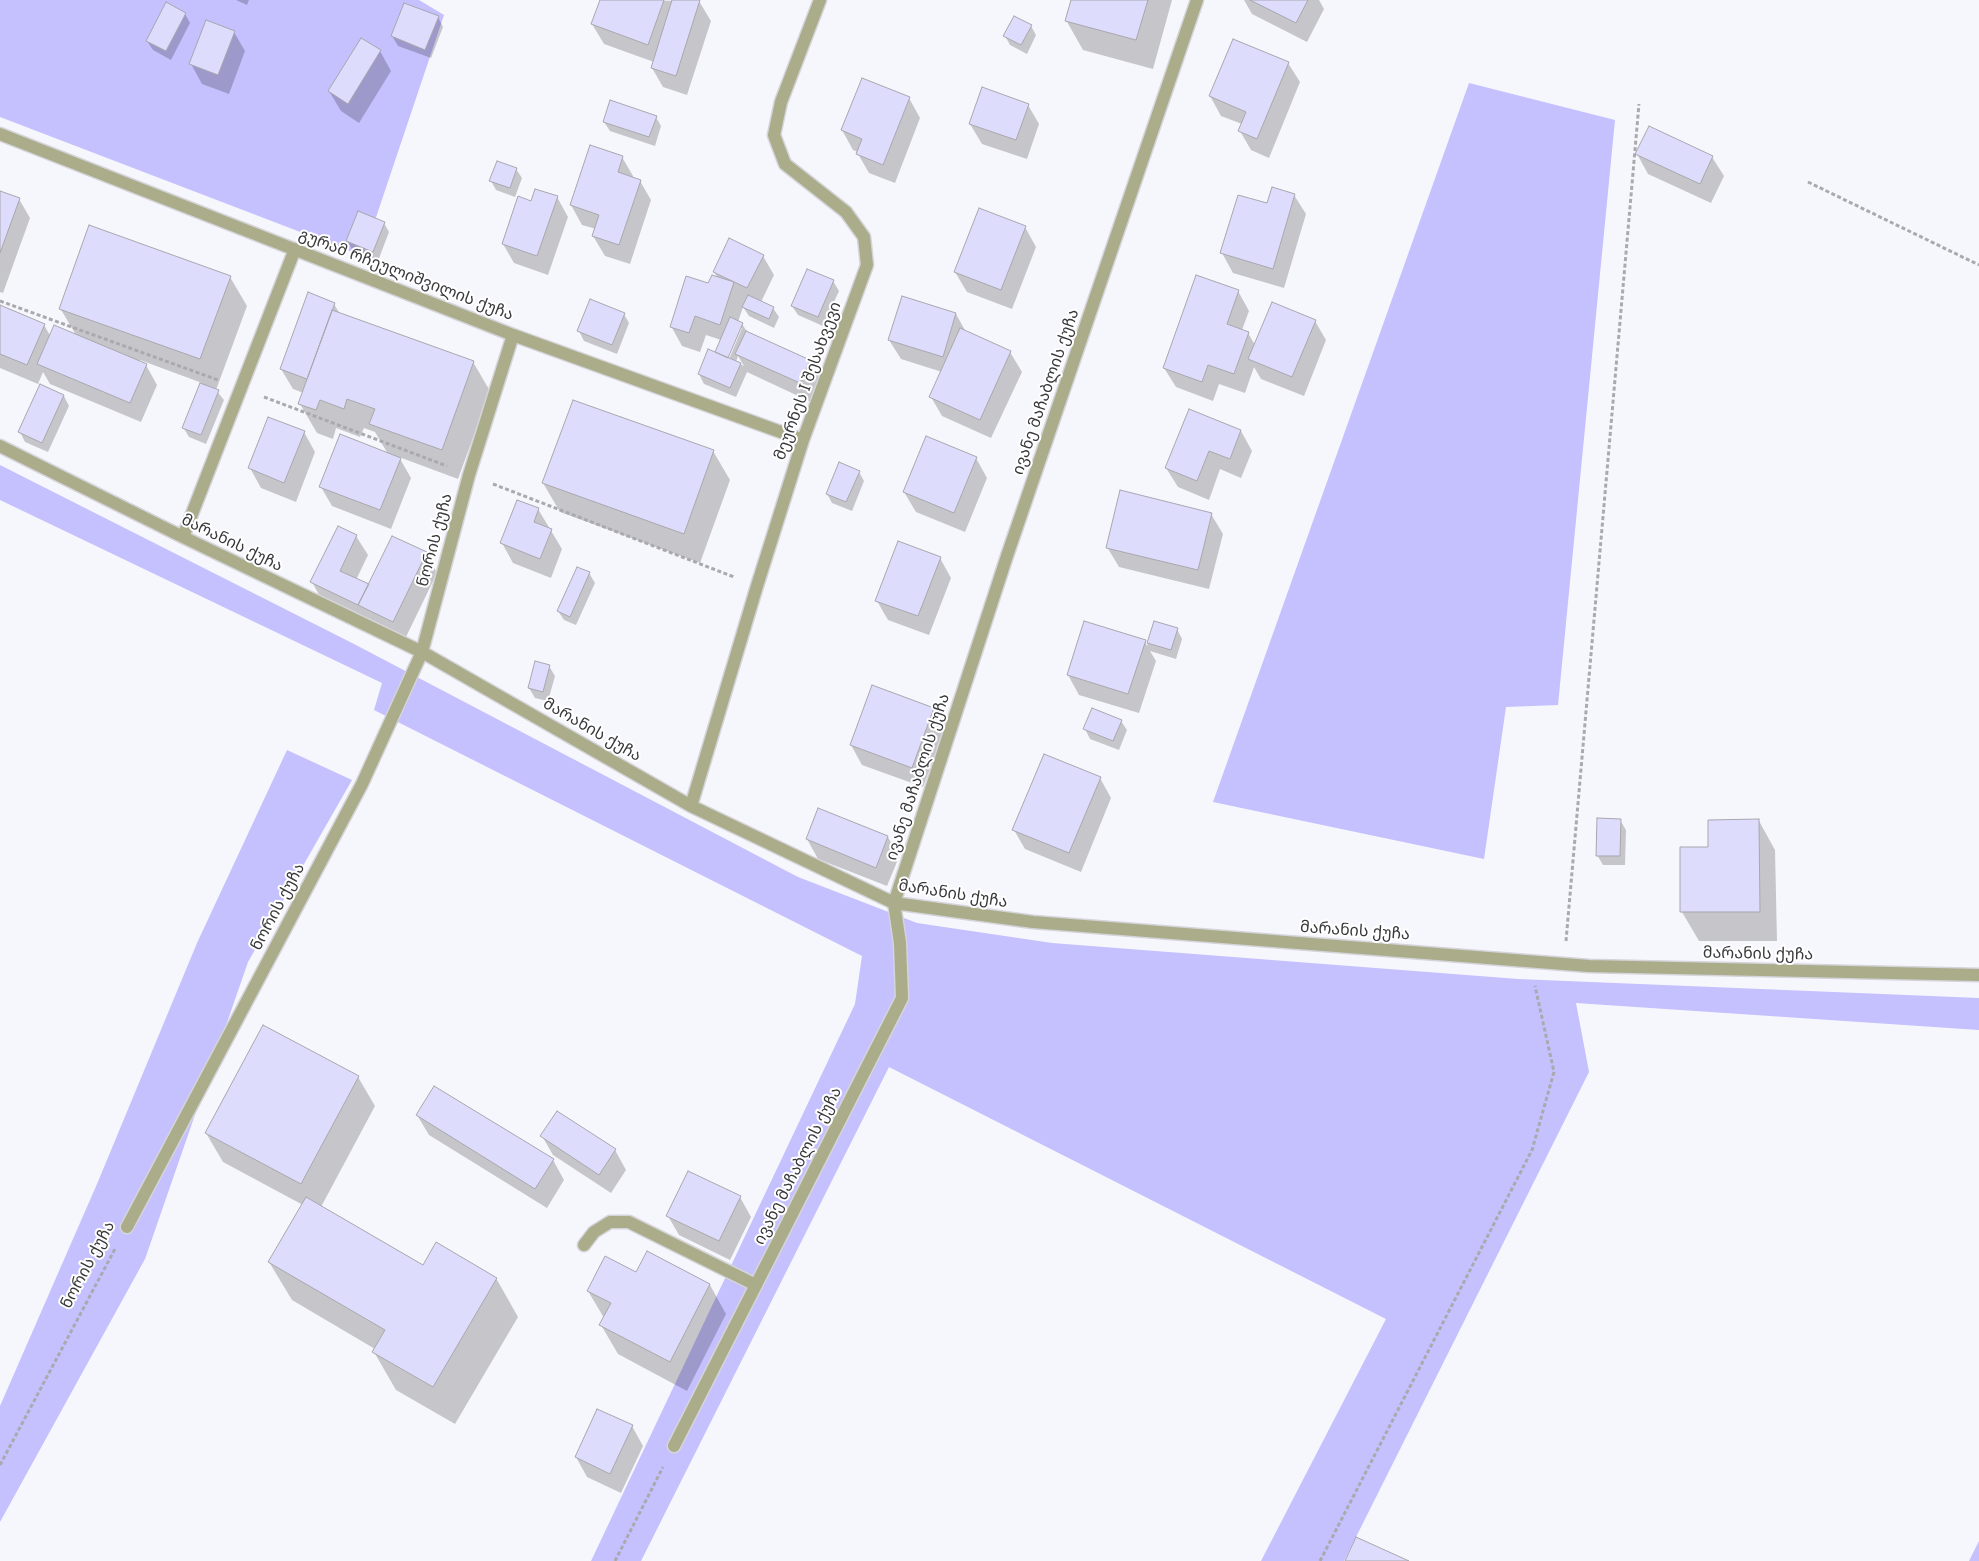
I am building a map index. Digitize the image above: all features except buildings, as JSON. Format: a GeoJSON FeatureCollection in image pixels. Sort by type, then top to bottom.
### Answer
{"type":"FeatureCollection","features":[{"type":"Feature","properties":{"kind":"street","name":"მეურნეს I შესახვევი"},"geometry":{"type":"LineString","coordinates":[[691,806],[803,440],[867,265],[864,237],[846,212],[785,164],[774,135],[781,102],[820,0]]}},
{"type":"Feature","properties":{"kind":"street","name":"ივანე მაჩაბლის ქუჩა"},"geometry":{"type":"LineString","coordinates":[[674,1446],[902,998],[900,943],[894,903],[1011,547],[1197,0]]}},
{"type":"Feature","properties":{"kind":"street","name":"გურამ რჩეულიშვილის ქუჩა"},"geometry":{"type":"LineString","coordinates":[[0,134],[513,334],[803,440]]}},
{"type":"Feature","properties":{"kind":"street"},"geometry":{"type":"LineString","coordinates":[[183,537],[295,249]]}},
{"type":"Feature","properties":{"kind":"street","name":"ნორის ქუჩა"},"geometry":{"type":"LineString","coordinates":[[127,1227],[362,784],[422,652],[470,475],[513,334]]}},
{"type":"Feature","properties":{"kind":"street","name":"მარანის ქუჩა"},"geometry":{"type":"LineString","coordinates":[[0,446],[422,652],[691,806],[894,903],[1033,922],[1564,964],[1979,975]]}},
{"type":"Feature","properties":{"kind":"street"},"geometry":{"type":"LineString","coordinates":[[584,1245],[594,1232],[610,1222],[629,1222],[756,1285]]}},
{"type":"Feature","properties":{"kind":"path"},"geometry":{"type":"LineString","coordinates":[[1564,964],[1639,104]]}},
{"type":"Feature","properties":{"kind":"path"},"geometry":{"type":"LineString","coordinates":[[1808,182],[1979,265]]}},
{"type":"Feature","properties":{"kind":"path"},"geometry":{"type":"LineString","coordinates":[[0,302],[241,388],[757,586]]}},
{"type":"Feature","properties":{"kind":"path"},"geometry":{"type":"LineString","coordinates":[[1320,1561],[1532,1150],[1554,1072],[1529,961]]}},
{"type":"Feature","properties":{"kind":"path","name":"ნორის ქუჩა"},"geometry":{"type":"LineString","coordinates":[[0,1465],[127,1227]]}},
{"type":"Feature","properties":{"kind":"path"},"geometry":{"type":"LineString","coordinates":[[615,1561],[674,1446]]}},
{"type":"Feature","properties":{"kind":"shaded area"},"geometry":{"type":"Polygon","coordinates":[[[0,0],[419,0],[444,15],[363,256],[0,117],[0,0]]]}},
{"type":"Feature","properties":{"kind":"shaded area"},"geometry":{"type":"Polygon","coordinates":[[[1469,83],[1615,120],[1558,705],[1506,707],[1484,859],[1213,802],[1469,83]]]}},
{"type":"Feature","properties":{"kind":"shaded area"},"geometry":{"type":"Polygon","coordinates":[[[0,465],[354,644],[798,877],[917,923],[1052,943],[1518,979],[1979,998],[1979,1030],[1576,1003],[1589,1072],[1344,1561],[1261,1561],[1386,1319],[889,1067],[641,1561],[591,1561],[855,1004],[862,956],[374,710],[382,683],[0,500],[0,465]]]}},
{"type":"Feature","properties":{"kind":"shaded area"},"geometry":{"type":"Polygon","coordinates":[[[287,750],[352,780],[248,962],[145,1259],[0,1522],[0,1406],[97,1184],[197,943],[287,750]]]}},
{"type":"Feature","properties":{"kind":"shaded area"},"geometry":{"type":"Polygon","coordinates":[[[1979,1541],[1979,1561],[1969,1561],[1979,1541]]]}}]}
